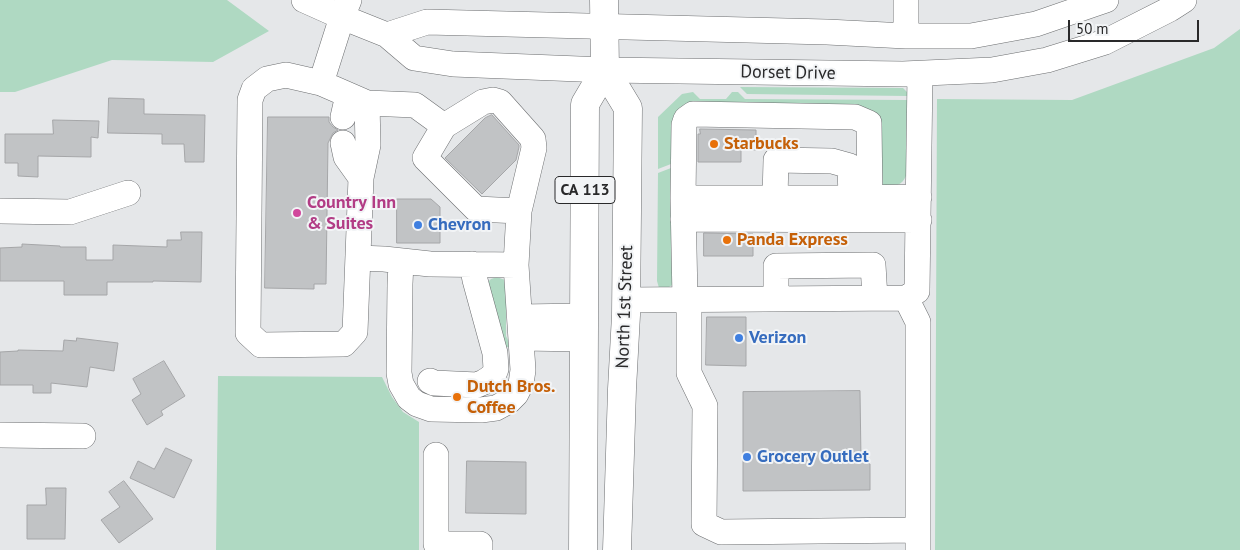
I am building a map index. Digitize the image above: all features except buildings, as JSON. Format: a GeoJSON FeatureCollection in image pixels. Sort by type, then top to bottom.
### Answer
{"type":"FeatureCollection","features":[{"type":"Feature","properties":{"kind":"main road","name":"North 1st Street"},"geometry":{"type":"LineString","coordinates":[[604,13],[605,70],[628,108],[626,300],[617,550]]}},
{"type":"Feature","properties":{"kind":"main road","name":"CA 113"},"geometry":{"type":"LineString","coordinates":[[583,550],[585,104],[605,70]]}},
{"type":"Feature","properties":{"kind":"street","name":"Dorset Drive"},"geometry":{"type":"LineString","coordinates":[[304,0],[345,9],[387,35],[414,58],[453,64],[605,70],[920,74],[992,70],[1047,60],[1105,42],[1184,0]]}},
{"type":"Feature","properties":{"kind":"street"},"geometry":{"type":"LineString","coordinates":[[906,0],[906,36]]}},
{"type":"Feature","properties":{"kind":"street"},"geometry":{"type":"LineString","coordinates":[[387,35],[428,22],[604,13],[827,32],[906,36],[971,36],[1036,24],[1106,0]]}},
{"type":"Feature","properties":{"kind":"street"},"geometry":{"type":"LineString","coordinates":[[321,83],[345,9]]}},
{"type":"Feature","properties":{"kind":"street"},"geometry":{"type":"LineString","coordinates":[[626,300],[906,298],[917,291],[920,74]]}},
{"type":"Feature","properties":{"kind":"street"},"geometry":{"type":"LineString","coordinates":[[353,105],[368,145],[361,178],[355,332],[344,344],[260,345],[248,333],[250,100],[254,89],[267,79],[286,75],[321,83],[353,105],[415,105],[444,126]]}},
{"type":"Feature","properties":{"kind":"street"},"geometry":{"type":"LineString","coordinates":[[401,262],[399,372],[401,384],[409,398],[417,404],[431,409],[481,410],[496,408],[509,402],[521,384],[523,370],[516,266],[519,211],[534,148],[533,140],[528,133],[500,102],[493,100],[484,102],[444,126],[424,158],[476,210],[519,211]]}},
{"type":"Feature","properties":{"kind":"street"},"geometry":{"type":"LineString","coordinates":[[860,198],[869,122],[855,117],[693,114],[686,119],[684,125],[683,209],[690,373],[705,406],[704,524],[721,532],[918,540],[918,322],[906,298]]}},
{"type":"Feature","properties":{"kind":"street"},"geometry":{"type":"LineString","coordinates":[[343,143],[346,157],[361,178]]}},
{"type":"Feature","properties":{"kind":"street"},"geometry":{"type":"LineString","coordinates":[[776,198],[776,160],[832,161],[850,166],[860,198]]}},
{"type":"Feature","properties":{"kind":"street"},"geometry":{"type":"LineString","coordinates":[[0,211],[70,212],[128,193]]}},
{"type":"Feature","properties":{"kind":"street"},"geometry":{"type":"LineString","coordinates":[[683,209],[776,198],[860,198],[919,208]]}},
{"type":"Feature","properties":{"kind":"street"},"geometry":{"type":"LineString","coordinates":[[683,209],[919,208]]}},
{"type":"Feature","properties":{"kind":"street"},"geometry":{"type":"LineString","coordinates":[[358,258],[430,264],[516,266]]}},
{"type":"Feature","properties":{"kind":"street"},"geometry":{"type":"LineString","coordinates":[[430,381],[434,383],[477,384],[493,376],[496,369],[495,353],[472,264]]}},
{"type":"Feature","properties":{"kind":"street"},"geometry":{"type":"LineString","coordinates":[[776,299],[776,266],[873,266],[875,298]]}},
{"type":"Feature","properties":{"kind":"street"},"geometry":{"type":"LineString","coordinates":[[520,327],[584,328]]}},
{"type":"Feature","properties":{"kind":"street"},"geometry":{"type":"LineString","coordinates":[[0,435],[83,436]]}},
{"type":"Feature","properties":{"kind":"street"},"geometry":{"type":"LineString","coordinates":[[436,454],[436,544],[480,544],[480,550]]}},
{"type":"Feature","properties":{"kind":"green space"},"geometry":{"type":"Polygon","coordinates":[[[0,0],[227,0],[269,31],[213,62],[112,60],[15,92],[0,92],[0,0]]]}},
{"type":"Feature","properties":{"kind":"green space"},"geometry":{"type":"Polygon","coordinates":[[[1240,29],[1240,550],[935,550],[937,99],[1072,100],[1214,48],[1240,29]]]}},
{"type":"Feature","properties":{"kind":"green space"},"geometry":{"type":"Polygon","coordinates":[[[740,87],[903,88],[907,92],[907,96],[747,94],[740,87]]]}},
{"type":"Feature","properties":{"kind":"green space"},"geometry":{"type":"Polygon","coordinates":[[[693,92],[700,99],[726,99],[732,92],[738,92],[745,99],[907,100],[906,176],[901,183],[893,187],[886,188],[880,183],[876,127],[692,109],[671,164],[658,169],[658,117],[682,94],[693,92]]]}},
{"type":"Feature","properties":{"kind":"green space"},"geometry":{"type":"Polygon","coordinates":[[[671,168],[674,284],[669,287],[659,288],[657,281],[658,173],[671,168]]]}},
{"type":"Feature","properties":{"kind":"green space"},"geometry":{"type":"Polygon","coordinates":[[[497,277],[505,280],[506,336],[515,348],[508,347],[499,350],[487,283],[497,277]]]}},
{"type":"Feature","properties":{"kind":"green space"},"geometry":{"type":"Polygon","coordinates":[[[218,376],[382,377],[392,397],[403,412],[419,422],[419,550],[216,550],[218,376]]]}},
{"type":"Feature","properties":{"kind":"place","name":"Starbucks"},"geometry":{"type":"Point","coordinates":[714,144]}},
{"type":"Feature","properties":{"kind":"place","name":"Country Inn & Suites"},"geometry":{"type":"Point","coordinates":[297,213]}},
{"type":"Feature","properties":{"kind":"place","name":"Chevron"},"geometry":{"type":"Point","coordinates":[418,225]}},
{"type":"Feature","properties":{"kind":"place","name":"Panda Express"},"geometry":{"type":"Point","coordinates":[727,240]}},
{"type":"Feature","properties":{"kind":"place","name":"Verizon"},"geometry":{"type":"Point","coordinates":[739,338]}},
{"type":"Feature","properties":{"kind":"place","name":"Dutch Bros. Coffee"},"geometry":{"type":"Point","coordinates":[457,397]}},
{"type":"Feature","properties":{"kind":"place","name":"Grocery Outlet"},"geometry":{"type":"Point","coordinates":[747,457]}}]}
